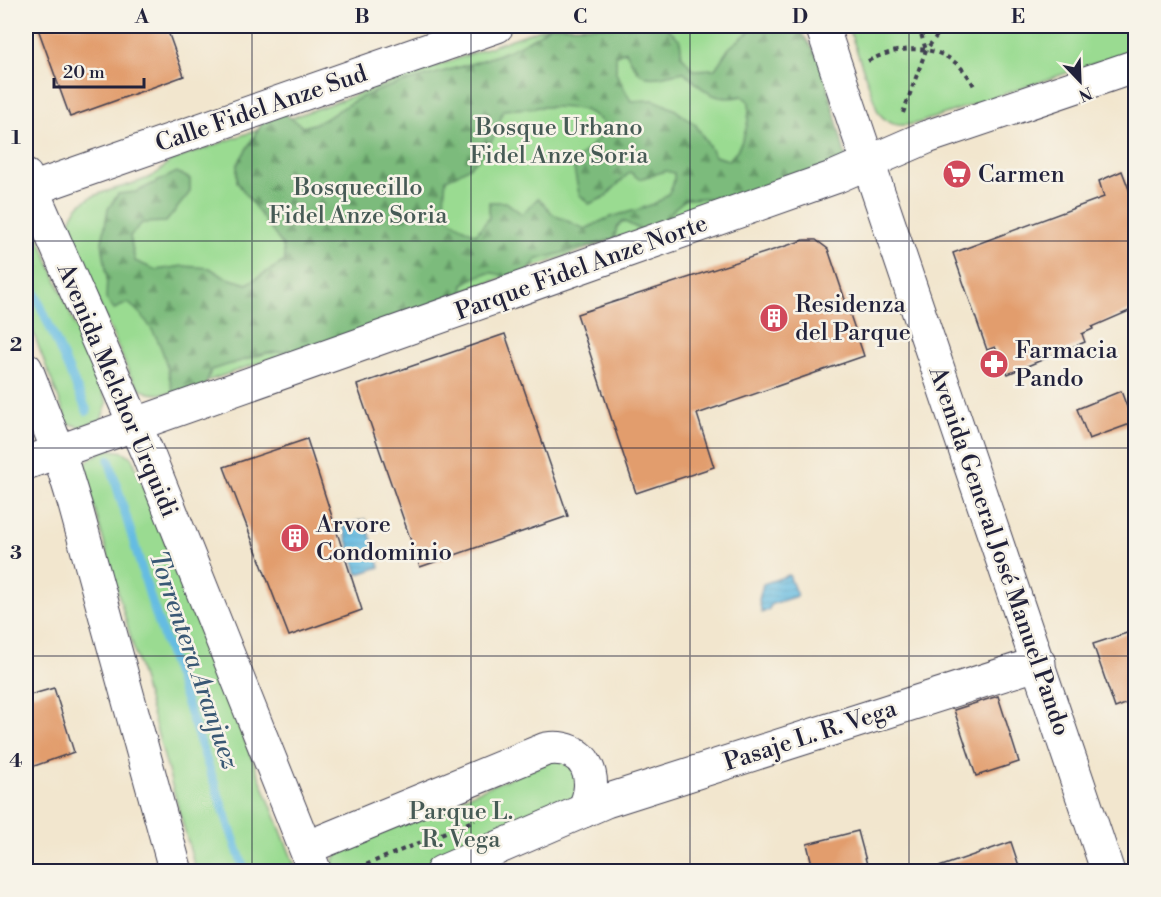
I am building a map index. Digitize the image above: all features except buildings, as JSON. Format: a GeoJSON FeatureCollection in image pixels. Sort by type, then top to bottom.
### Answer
{"type":"FeatureCollection","features":[{"type":"Feature","properties":{"kind":"street","name":"Calle Fidel Anze Sud"},"geometry":{"type":"LineString","coordinates":[[27,186],[497,26]]}},
{"type":"Feature","properties":{"kind":"street","name":"Avenida General José Manuel Pando"},"geometry":{"type":"LineString","coordinates":[[822,26],[1108,872]]}},
{"type":"Feature","properties":{"kind":"street","name":"Parque Fidel Anze Norte"},"geometry":{"type":"LineString","coordinates":[[26,464],[867,163],[927,137],[1136,66]]}},
{"type":"Feature","properties":{"kind":"street","name":"Avenida Melchor Urquidi"},"geometry":{"type":"LineString","coordinates":[[27,186],[136,426],[311,860]]}},
{"type":"Feature","properties":{"kind":"street"},"geometry":{"type":"LineString","coordinates":[[26,369],[58,453],[91,561],[176,872]]}},
{"type":"Feature","properties":{"kind":"street","name":"Pasaje L. R. Vega"},"geometry":{"type":"LineString","coordinates":[[442,872],[606,801],[1039,663]]}},
{"type":"Feature","properties":{"kind":"street"},"geometry":{"type":"LineString","coordinates":[[311,860],[546,749],[561,747],[574,752],[583,761],[589,773],[591,787],[589,800],[582,811]]}},
{"type":"Feature","properties":{"kind":"path"},"geometry":{"type":"LineString","coordinates":[[922,26],[921,34],[926,50]]}},
{"type":"Feature","properties":{"kind":"path"},"geometry":{"type":"LineString","coordinates":[[901,120],[926,50],[945,26]]}},
{"type":"Feature","properties":{"kind":"path"},"geometry":{"type":"LineString","coordinates":[[868,61],[886,52],[906,48],[926,50],[944,56],[959,66],[971,80],[979,97]]}},
{"type":"Feature","properties":{"kind":"path"},"geometry":{"type":"LineString","coordinates":[[358,868],[480,818]]}},
{"type":"Feature","properties":{"kind":"green space","name":"Bosquecillo Fidel Anze Soria"},"geometry":{"type":"Polygon","coordinates":[[[549,26],[797,26],[836,140],[821,167],[173,393],[153,394],[139,387],[130,375],[69,234],[71,219],[77,208],[87,199],[152,176],[170,161],[549,26]]]}},
{"type":"Feature","properties":{"kind":"green space","name":"Bosquecillo Fidel Anze Soria"},"geometry":{"type":"Polygon","coordinates":[[[550,26],[666,26],[680,40],[682,56],[693,70],[715,69],[729,48],[751,30],[749,26],[797,26],[821,61],[847,162],[843,188],[829,199],[755,196],[686,199],[665,221],[641,230],[623,221],[617,227],[614,239],[536,260],[524,279],[491,273],[477,277],[463,284],[462,305],[327,348],[267,353],[211,370],[202,396],[176,400],[163,354],[147,322],[128,303],[114,309],[106,299],[107,277],[102,242],[108,209],[118,194],[136,192],[177,172],[190,179],[190,192],[166,222],[142,223],[130,236],[135,261],[156,270],[183,266],[210,268],[224,277],[247,284],[285,261],[283,246],[237,182],[237,165],[265,118],[284,113],[303,127],[312,125],[348,104],[380,90],[481,61],[528,41],[550,26]],[[626,51],[616,55],[616,73],[631,101],[654,100],[674,109],[696,125],[715,156],[728,160],[742,142],[749,102],[742,96],[724,98],[716,96],[684,72],[656,77],[643,75],[637,71],[626,51]],[[542,107],[503,110],[496,133],[477,161],[446,179],[445,208],[447,214],[457,224],[476,234],[489,218],[489,202],[506,202],[522,214],[538,198],[554,215],[585,229],[608,218],[653,204],[669,193],[674,173],[666,171],[639,179],[630,172],[605,197],[589,204],[579,194],[573,164],[608,129],[595,115],[587,111],[542,107]]]}},
{"type":"Feature","properties":{"kind":"green space"},"geometry":{"type":"Polygon","coordinates":[[[848,26],[1135,26],[1135,50],[921,122],[897,125],[887,121],[878,112],[848,26]]]}},
{"type":"Feature","properties":{"kind":"green space"},"geometry":{"type":"Polygon","coordinates":[[[26,214],[33,223],[107,403],[101,420],[79,427],[68,423],[26,314],[26,214]]]}},
{"type":"Feature","properties":{"kind":"green space"},"geometry":{"type":"Polygon","coordinates":[[[106,449],[124,452],[132,458],[297,871],[196,871],[83,467],[88,460],[106,449]]]}},
{"type":"Feature","properties":{"kind":"green space","name":"Parque L. R. Vega"},"geometry":{"type":"Polygon","coordinates":[[[556,759],[577,768],[575,804],[411,871],[333,872],[333,861],[341,848],[556,759]]]}},
{"type":"Feature","properties":{"kind":"water"},"geometry":{"type":"Polygon","coordinates":[[[365,519],[380,567],[358,574],[343,526],[365,519]]]}},
{"type":"Feature","properties":{"kind":"water"},"geometry":{"type":"Polygon","coordinates":[[[789,575],[797,596],[772,604],[762,613],[759,600],[763,584],[789,575]]]}},
{"type":"Feature","properties":{"kind":"waterway","name":"Torrentera Aranjuez"},"geometry":{"type":"LineString","coordinates":[[26,273],[87,411]]}},
{"type":"Feature","properties":{"kind":"waterway","name":"Torrentera Aranjuez"},"geometry":{"type":"LineString","coordinates":[[109,460],[152,603],[245,872]]}},
{"type":"Feature","properties":{"kind":"place","name":"Carmen"},"geometry":{"type":"Point","coordinates":[957,174]}},
{"type":"Feature","properties":{"kind":"place","name":"Residenza del Parque"},"geometry":{"type":"Point","coordinates":[774,318]}},
{"type":"Feature","properties":{"kind":"place","name":"Farmacia Pando"},"geometry":{"type":"Point","coordinates":[994,364]}},
{"type":"Feature","properties":{"kind":"place","name":"Arvore Condominio"},"geometry":{"type":"Point","coordinates":[295,538]}},
{"type":"Feature","properties":{"kind":"park label","name":"Bosque Urbano Fidel Anze Soria"},"geometry":{"type":"Point","coordinates":[559,141]}}]}
